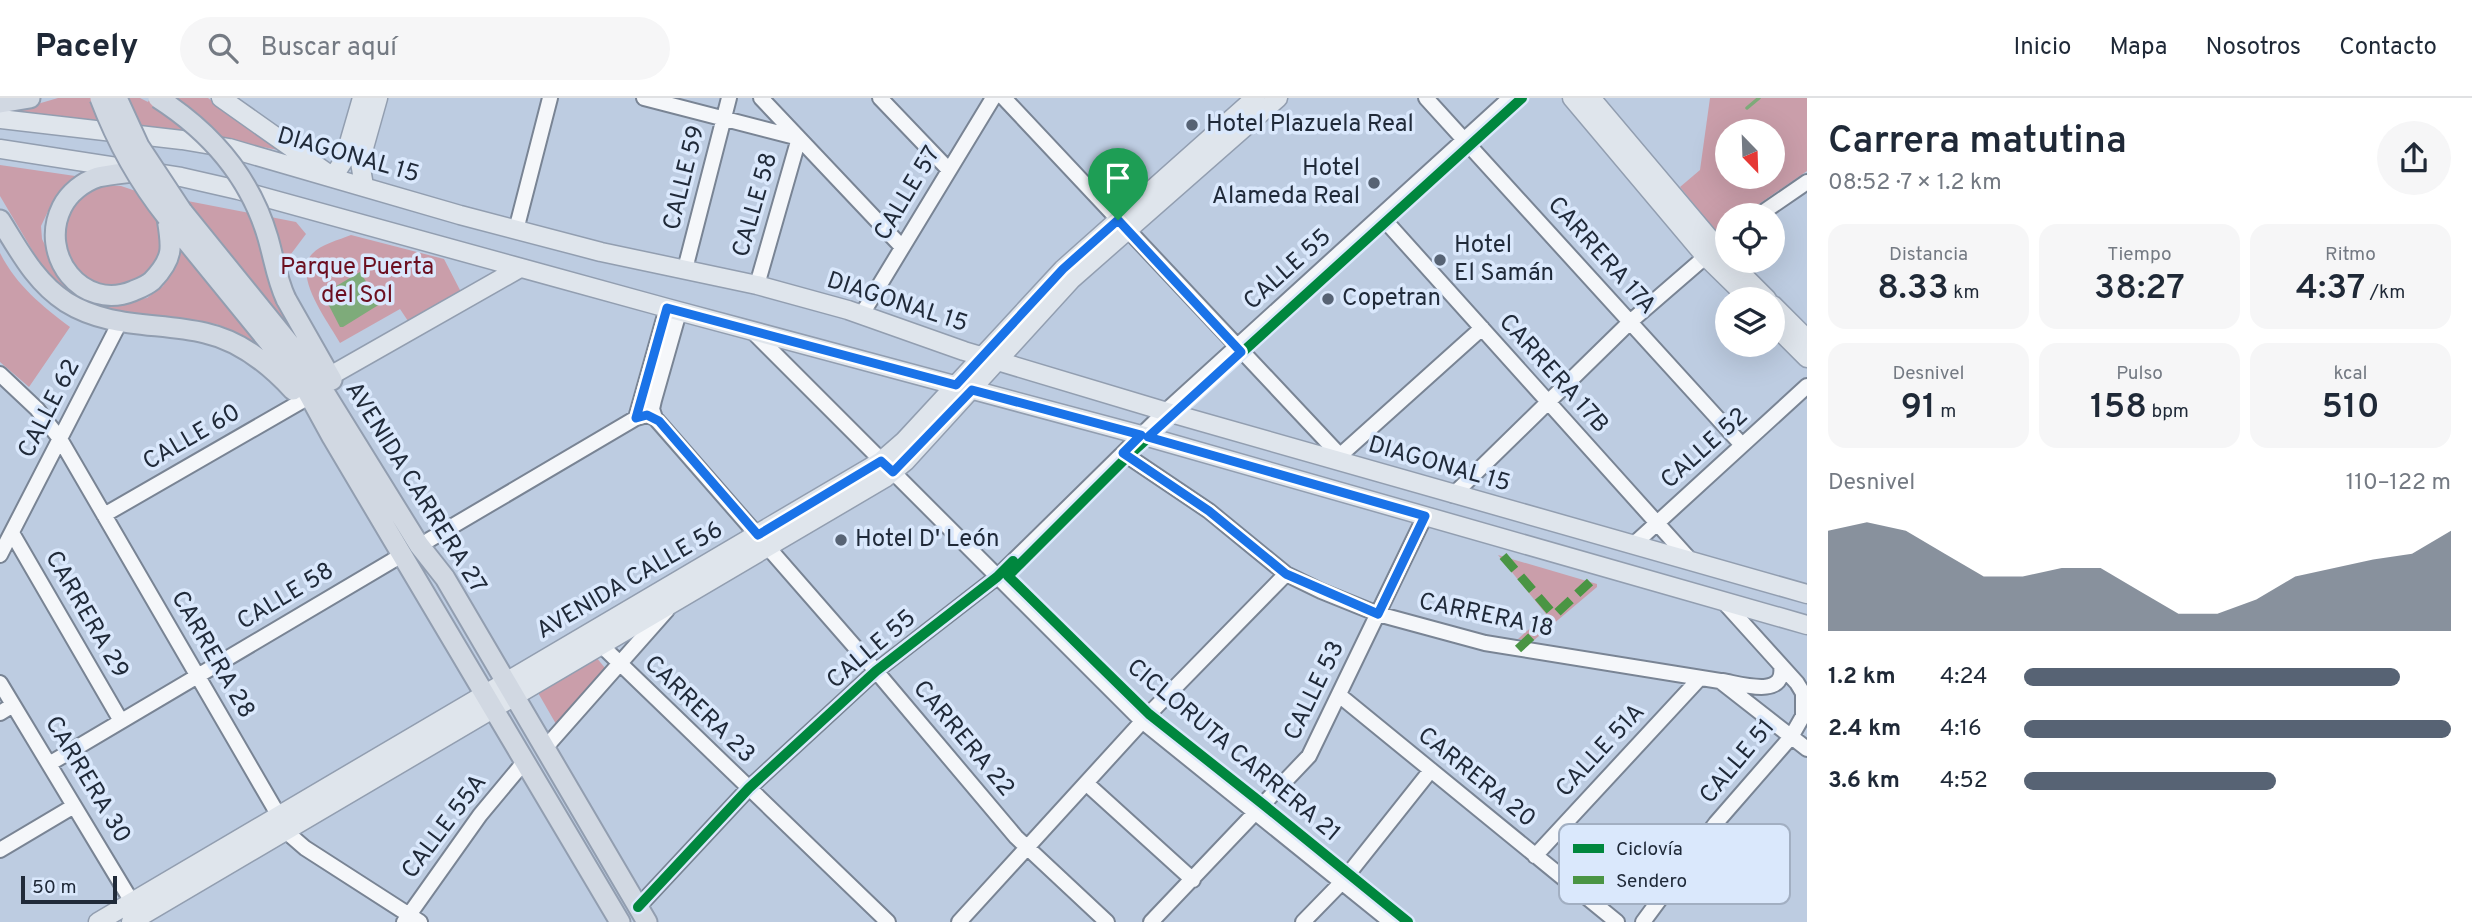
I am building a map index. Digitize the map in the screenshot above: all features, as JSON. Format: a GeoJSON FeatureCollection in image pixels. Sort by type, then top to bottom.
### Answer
{"type":"FeatureCollection","features":[{"type":"Feature","properties":{"kind":"highway"},"geometry":{"type":"LineString","coordinates":[[0,103],[30,98]]}},
{"type":"Feature","properties":{"kind":"highway","name":"AVENIDA CARRERA 27"},"geometry":{"type":"LineString","coordinates":[[100,98],[141,181],[174,214],[310,369],[419,545],[446,578],[643,914]]}},
{"type":"Feature","properties":{"kind":"highway","name":"AVENIDA CARRERA 27"},"geometry":{"type":"LineString","coordinates":[[117,98],[174,214],[303,384],[620,922]]}},
{"type":"Feature","properties":{"kind":"highway"},"geometry":{"type":"LineString","coordinates":[[158,98],[214,141],[247,186],[263,224],[286,299],[429,540],[446,578]]}},
{"type":"Feature","properties":{"kind":"highway"},"geometry":{"type":"LineString","coordinates":[[141,171],[97,178],[75,189],[67,198],[56,219],[54,232],[57,255],[62,266],[79,284],[89,290],[113,295],[125,294],[147,285],[164,268],[170,257],[174,214]]}},
{"type":"Feature","properties":{"kind":"highway"},"geometry":{"type":"LineString","coordinates":[[0,220],[28,267],[65,301],[82,310],[120,322],[196,331],[232,342],[269,365],[332,436]]}},
{"type":"Feature","properties":{"kind":"main road"},"geometry":{"type":"LineString","coordinates":[[221,98],[332,177],[344,160],[362,98]]}},
{"type":"Feature","properties":{"kind":"main road"},"geometry":{"type":"LineString","coordinates":[[364,187],[360,162],[378,98]]}},
{"type":"Feature","properties":{"kind":"main road","name":"AVENIDA CALLE 56"},"geometry":{"type":"LineString","coordinates":[[98,922],[282,823],[887,467],[904,441],[964,387],[1122,225],[1255,98]]}},
{"type":"Feature","properties":{"kind":"main road","name":"AVENIDA CALLE 56"},"geometry":{"type":"LineString","coordinates":[[1122,225],[1278,98]]}},
{"type":"Feature","properties":{"kind":"main road"},"geometry":{"type":"LineString","coordinates":[[1572,98],[1715,246]]}},
{"type":"Feature","properties":{"kind":"main road"},"geometry":{"type":"LineString","coordinates":[[1591,98],[1715,245]]}},
{"type":"Feature","properties":{"kind":"main road","name":"DIAGONAL 15"},"geometry":{"type":"LineString","coordinates":[[0,119],[204,143],[269,158],[601,252],[757,285],[862,314],[990,359],[1166,411],[1807,594]]}},
{"type":"Feature","properties":{"kind":"main road"},"geometry":{"type":"LineString","coordinates":[[0,149],[87,161],[228,187],[1141,435],[1807,625]]}},
{"type":"Feature","properties":{"kind":"main road"},"geometry":{"type":"LineString","coordinates":[[330,376],[520,268]]}},
{"type":"Feature","properties":{"kind":"main road"},"geometry":{"type":"LineString","coordinates":[[1742,273],[1755,287]]}},
{"type":"Feature","properties":{"kind":"main road"},"geometry":{"type":"LineString","coordinates":[[1785,317],[1807,339]]}},
{"type":"Feature","properties":{"kind":"main road"},"geometry":{"type":"LineString","coordinates":[[1785,336],[1807,359]]}},
{"type":"Feature","properties":{"kind":"main road","name":"AVENIDA CALLE 56"},"geometry":{"type":"LineString","coordinates":[[510,689],[602,646],[672,604],[764,541]]}},
{"type":"Feature","properties":{"kind":"main road","name":"AVENIDA CALLE 56"},"geometry":{"type":"LineString","coordinates":[[131,922],[282,823]]}},
{"type":"Feature","properties":{"kind":"street"},"geometry":{"type":"LineString","coordinates":[[516,230],[550,98]]}},
{"type":"Feature","properties":{"kind":"street"},"geometry":{"type":"LineString","coordinates":[[644,98],[799,138]]}},
{"type":"Feature","properties":{"kind":"street","name":"CALLE 59"},"geometry":{"type":"LineString","coordinates":[[685,269],[729,98]]}},
{"type":"Feature","properties":{"kind":"street"},"geometry":{"type":"LineString","coordinates":[[761,98],[902,247]]}},
{"type":"Feature","properties":{"kind":"street"},"geometry":{"type":"LineString","coordinates":[[880,98],[949,170]]}},
{"type":"Feature","properties":{"kind":"street","name":"CALLE 57"},"geometry":{"type":"LineString","coordinates":[[862,314],[993,98]]}},
{"type":"Feature","properties":{"kind":"street"},"geometry":{"type":"LineString","coordinates":[[1004,98],[1342,460],[1482,328]]}},
{"type":"Feature","properties":{"kind":"street","name":"CARRERA 17A"},"geometry":{"type":"LineString","coordinates":[[1426,98],[1742,445]]}},
{"type":"Feature","properties":{"kind":"street","name":"CALLE 55"},"geometry":{"type":"LineString","coordinates":[[643,914],[749,788],[876,671],[997,577],[1166,411],[1510,98]]}},
{"type":"Feature","properties":{"kind":"street","name":"CALLE 58"},"geometry":{"type":"LineString","coordinates":[[757,285],[799,138]]}},
{"type":"Feature","properties":{"kind":"street"},"geometry":{"type":"LineString","coordinates":[[1776,203],[1807,182]]}},
{"type":"Feature","properties":{"kind":"street","name":"CARRERA 17B"},"geometry":{"type":"LineString","coordinates":[[1381,216],[1692,562]]}},
{"type":"Feature","properties":{"kind":"street"},"geometry":{"type":"LineString","coordinates":[[1453,495],[1630,323],[1715,257]]}},
{"type":"Feature","properties":{"kind":"street"},"geometry":{"type":"LineString","coordinates":[[636,418],[673,310]]}},
{"type":"Feature","properties":{"kind":"street"},"geometry":{"type":"LineString","coordinates":[[655,418],[652,409],[673,310]]}},
{"type":"Feature","properties":{"kind":"street","name":"CALLE 62"},"geometry":{"type":"LineString","coordinates":[[0,555],[120,322]]}},
{"type":"Feature","properties":{"kind":"street"},"geometry":{"type":"LineString","coordinates":[[753,331],[1142,721],[1391,922]]}},
{"type":"Feature","properties":{"kind":"street","name":"CARRERA 28"},"geometry":{"type":"LineString","coordinates":[[0,374],[37,409],[60,439],[282,823],[296,841],[411,920]]}},
{"type":"Feature","properties":{"kind":"street","name":"CALLE 52"},"geometry":{"type":"LineString","coordinates":[[1633,545],[1807,386]]}},
{"type":"Feature","properties":{"kind":"street","name":"CALLE 60"},"geometry":{"type":"LineString","coordinates":[[104,515],[302,401]]}},
{"type":"Feature","properties":{"kind":"street"},"geometry":{"type":"LineString","coordinates":[[429,540],[636,418],[647,415],[655,418]]}},
{"type":"Feature","properties":{"kind":"street","name":"CARRERA 22"},"geometry":{"type":"LineString","coordinates":[[655,418],[876,671],[1008,828],[1107,922]]}},
{"type":"Feature","properties":{"kind":"street","name":"CARRERA 18"},"geometry":{"type":"LineString","coordinates":[[1123,453],[1209,511],[1286,574],[1378,614],[1485,643],[1765,688],[1780,680],[1781,666]]}},
{"type":"Feature","properties":{"kind":"street","name":"CALLE 53"},"geometry":{"type":"LineString","coordinates":[[1151,922],[1309,756],[1425,516]]}},
{"type":"Feature","properties":{"kind":"street","name":"CARRERA 29"},"geometry":{"type":"LineString","coordinates":[[12,533],[121,721]]}},
{"type":"Feature","properties":{"kind":"street","name":"CALLE 58"},"geometry":{"type":"LineString","coordinates":[[49,764],[402,555]]}},
{"type":"Feature","properties":{"kind":"street"},"geometry":{"type":"LineString","coordinates":[[959,922],[1142,721],[1286,574]]}},
{"type":"Feature","properties":{"kind":"street"},"geometry":{"type":"LineString","coordinates":[[1722,600],[1805,694]]}},
{"type":"Feature","properties":{"kind":"street"},"geometry":{"type":"LineString","coordinates":[[545,748],[672,604]]}},
{"type":"Feature","properties":{"kind":"street","name":"CARRERA 23"},"geometry":{"type":"LineString","coordinates":[[602,646],[888,922]]}},
{"type":"Feature","properties":{"kind":"street","name":"CALLE 51A"},"geometry":{"type":"LineString","coordinates":[[1564,824],[1700,677]]}},
{"type":"Feature","properties":{"kind":"street","name":"CARRERA 18"},"geometry":{"type":"LineString","coordinates":[[1720,681],[1807,749]]}},
{"type":"Feature","properties":{"kind":"street","name":"CARRERA 30"},"geometry":{"type":"LineString","coordinates":[[0,683],[132,902]]}},
{"type":"Feature","properties":{"kind":"street","name":"CALLE 51"},"geometry":{"type":"LineString","coordinates":[[1715,824],[1791,737],[1803,716],[1805,694]]}},
{"type":"Feature","properties":{"kind":"street","name":"CARRERA 20"},"geometry":{"type":"LineString","coordinates":[[1339,695],[1559,875]]}},
{"type":"Feature","properties":{"kind":"street"},"geometry":{"type":"LineString","coordinates":[[0,713],[13,705]]}},
{"type":"Feature","properties":{"kind":"street","name":"CALLE 55A"},"geometry":{"type":"LineString","coordinates":[[411,920],[480,815],[525,761]]}},
{"type":"Feature","properties":{"kind":"street"},"geometry":{"type":"LineString","coordinates":[[1303,922],[1342,882],[1431,770]]}},
{"type":"Feature","properties":{"kind":"street"},"geometry":{"type":"LineString","coordinates":[[1086,783],[1193,880]]}},
{"type":"Feature","properties":{"kind":"street"},"geometry":{"type":"LineString","coordinates":[[0,850],[74,806]]}},
{"type":"Feature","properties":{"kind":"street","name":"CALLE 51A"},"geometry":{"type":"LineString","coordinates":[[1535,856],[1559,830]]}},
{"type":"Feature","properties":{"kind":"street","name":"CARRERA 20"},"geometry":{"type":"LineString","coordinates":[[1595,904],[1617,922]]}},
{"type":"Feature","properties":{"kind":"street","name":"CALLE 51"},"geometry":{"type":"LineString","coordinates":[[1643,922],[1656,904]]}},
{"type":"Feature","properties":{"kind":"green space"},"geometry":{"type":"Polygon","coordinates":[[[58,98],[140,98],[148,102],[150,98],[208,98],[278,150],[189,132],[10,112],[58,98]]]}},
{"type":"Feature","properties":{"kind":"green space"},"geometry":{"type":"Polygon","coordinates":[[[1710,98],[1807,98],[1807,171],[1785,186],[1785,119],[1715,119],[1715,189],[1781,189],[1760,203],[1715,203],[1715,231],[1680,187],[1700,170],[1710,98]]]}},
{"type":"Feature","properties":{"kind":"green space"},"geometry":{"type":"Polygon","coordinates":[[[0,165],[82,177],[52,203],[41,226],[42,239],[56,267],[125,301],[147,298],[163,286],[173,269],[177,245],[270,354],[233,331],[216,324],[161,319],[109,309],[71,292],[50,276],[38,260],[0,196],[0,165]]]}},
{"type":"Feature","properties":{"kind":"green space"},"geometry":{"type":"Polygon","coordinates":[[[103,185],[121,186],[296,222],[306,234],[291,254],[288,271],[269,277],[292,332],[188,207],[155,218],[161,233],[161,248],[155,262],[145,274],[117,287],[101,287],[86,281],[62,251],[64,215],[85,192],[103,185]]]}},
{"type":"Feature","properties":{"kind":"green space","name":"Parque Puerta del Sol"},"geometry":{"type":"Polygon","coordinates":[[[351,235],[444,259],[461,292],[408,321],[400,309],[340,343],[309,287],[307,263],[312,254],[320,248],[351,235]]]}},
{"type":"Feature","properties":{"kind":"green space"},"geometry":{"type":"Polygon","coordinates":[[[0,253],[22,285],[70,327],[29,387],[0,362],[0,253]]]}},
{"type":"Feature","properties":{"kind":"green space"},"geometry":{"type":"Polygon","coordinates":[[[1498,555],[1597,584],[1597,587],[1533,641],[1518,639],[1546,614],[1498,555]]]}},
{"type":"Feature","properties":{"kind":"green space"},"geometry":{"type":"Polygon","coordinates":[[[596,657],[605,668],[556,724],[537,691],[596,657]]]}},
{"type":"Feature","properties":{"kind":"shaded area"},"geometry":{"type":"Polygon","coordinates":[[[360,272],[380,304],[340,327],[323,294],[360,272]]]}},
{"type":"Feature","properties":{"kind":"waterway"},"geometry":{"type":"LineString","coordinates":[[1747,108],[1759,98]]}},
{"type":"Feature","properties":{"kind":"marked path"},"geometry":{"type":"LineString","coordinates":[[1503,556],[1554,615]]}},
{"type":"Feature","properties":{"kind":"marked path"},"geometry":{"type":"LineString","coordinates":[[1518,649],[1590,582]]}},
{"type":"Feature","properties":{"kind":"cycle path","name":"CICLORUTA CARRERA 21"},"geometry":{"type":"LineString","coordinates":[[1408,922],[1149,714],[1008,576],[1128,456],[1522,98]]}},
{"type":"Feature","properties":{"kind":"cycle path"},"geometry":{"type":"LineString","coordinates":[[638,907],[749,788],[876,671],[997,577],[1013,561]]}},
{"type":"Feature","properties":{"kind":"place","name":"Hotel Plazuela Real"},"geometry":{"type":"Point","coordinates":[1192,125]}},
{"type":"Feature","properties":{"kind":"place","name":"Hotel Alameda Real"},"geometry":{"type":"Point","coordinates":[1374,183]}},
{"type":"Feature","properties":{"kind":"place","name":"Hotel El Samán"},"geometry":{"type":"Point","coordinates":[1440,260]}},
{"type":"Feature","properties":{"kind":"place","name":"Copetran"},"geometry":{"type":"Point","coordinates":[1328,299]}},
{"type":"Feature","properties":{"kind":"place","name":"Hotel D' León"},"geometry":{"type":"Point","coordinates":[841,540]}},
{"type":"Feature","properties":{"kind":"route"},"geometry":{"type":"LineString","coordinates":[[1118,220],[1241,352],[1148,437],[1425,516],[1378,614],[1286,574],[1209,511],[1123,453],[1141,435],[972,390],[893,472],[881,461],[758,535],[659,421],[647,415],[636,418],[667,308],[956,385],[1063,269],[1118,220]]}}]}
